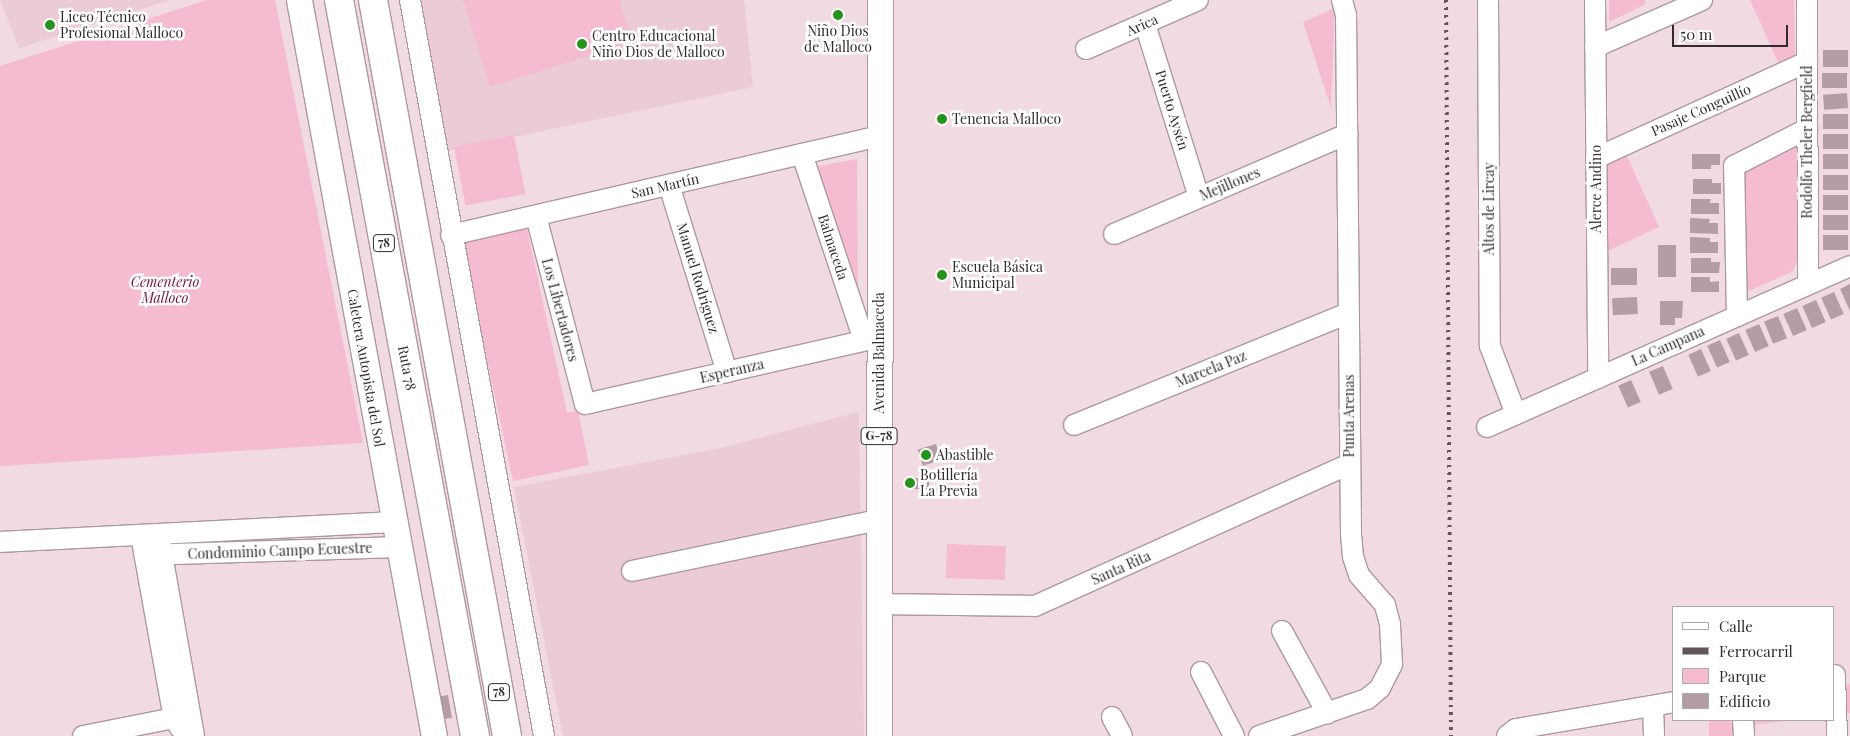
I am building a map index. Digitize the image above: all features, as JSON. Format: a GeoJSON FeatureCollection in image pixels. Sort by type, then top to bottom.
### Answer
{"type":"FeatureCollection","features":[{"type":"Feature","properties":{"kind":"highway","name":"Ruta 78"},"geometry":{"type":"LineString","coordinates":[[339,0],[475,736]]}},
{"type":"Feature","properties":{"kind":"highway","name":"78"},"geometry":{"type":"LineString","coordinates":[[373,0],[507,736]]}},
{"type":"Feature","properties":{"kind":"main road","name":"Caletera Autopista del Sol"},"geometry":{"type":"LineString","coordinates":[[300,0],[434,736]]}},
{"type":"Feature","properties":{"kind":"main road","name":"Avenida Balmaceda"},"geometry":{"type":"LineString","coordinates":[[879,736],[879,520],[872,339],[880,136],[880,0]]}},
{"type":"Feature","properties":{"kind":"street"},"geometry":{"type":"LineString","coordinates":[[410,0],[451,236],[544,736]]}},
{"type":"Feature","properties":{"kind":"street","name":"Arica"},"geometry":{"type":"LineString","coordinates":[[1086,49],[1198,0]]}},
{"type":"Feature","properties":{"kind":"street","name":"Punta Arenas"},"geometry":{"type":"LineString","coordinates":[[1259,736],[1367,699],[1380,688],[1392,664],[1390,624],[1384,605],[1359,576],[1353,557],[1349,464],[1346,15],[1342,0]]}},
{"type":"Feature","properties":{"kind":"street","name":"Altos de Lircay"},"geometry":{"type":"LineString","coordinates":[[1488,0],[1490,346],[1516,414]]}},
{"type":"Feature","properties":{"kind":"street","name":"Alerce Andino"},"geometry":{"type":"LineString","coordinates":[[1595,0],[1598,378]]}},
{"type":"Feature","properties":{"kind":"street"},"geometry":{"type":"LineString","coordinates":[[1595,46],[1702,0]]}},
{"type":"Feature","properties":{"kind":"street","name":"Rodolfo Theler Bergfield"},"geometry":{"type":"LineString","coordinates":[[1807,0],[1808,284]]}},
{"type":"Feature","properties":{"kind":"street","name":"Puerto Aysén"},"geometry":{"type":"LineString","coordinates":[[1145,24],[1199,197]]}},
{"type":"Feature","properties":{"kind":"street","name":"Pasaje Conguillío"},"geometry":{"type":"LineString","coordinates":[[1596,158],[1807,62]]}},
{"type":"Feature","properties":{"kind":"street"},"geometry":{"type":"LineString","coordinates":[[1737,316],[1734,166],[1807,129]]}},
{"type":"Feature","properties":{"kind":"street","name":"Mejillones"},"geometry":{"type":"LineString","coordinates":[[1114,234],[1347,134]]}},
{"type":"Feature","properties":{"kind":"street","name":"San Martín"},"geometry":{"type":"LineString","coordinates":[[451,236],[880,136]]}},
{"type":"Feature","properties":{"kind":"street","name":"Balmaceda"},"geometry":{"type":"LineString","coordinates":[[802,154],[872,339]]}},
{"type":"Feature","properties":{"kind":"street","name":"Manuel Rodríguez"},"geometry":{"type":"LineString","coordinates":[[669,185],[727,372]]}},
{"type":"Feature","properties":{"kind":"street","name":"Los Libertadores"},"geometry":{"type":"LineString","coordinates":[[536,216],[585,404]]}},
{"type":"Feature","properties":{"kind":"street","name":"La Campana"},"geometry":{"type":"LineString","coordinates":[[1487,427],[1850,266]]}},
{"type":"Feature","properties":{"kind":"street","name":"Marcela Paz"},"geometry":{"type":"LineString","coordinates":[[1074,426],[1348,313]]}},
{"type":"Feature","properties":{"kind":"street","name":"Esperanza"},"geometry":{"type":"LineString","coordinates":[[585,404],[872,339]]}},
{"type":"Feature","properties":{"kind":"street","name":"Santa Rita"},"geometry":{"type":"LineString","coordinates":[[879,604],[1016,608],[1035,606],[1349,464]]}},
{"type":"Feature","properties":{"kind":"street"},"geometry":{"type":"LineString","coordinates":[[632,571],[879,520]]}},
{"type":"Feature","properties":{"kind":"street","name":"Condominio Campo Ecuestre"},"geometry":{"type":"LineString","coordinates":[[152,546],[394,522]]}},
{"type":"Feature","properties":{"kind":"street"},"geometry":{"type":"LineString","coordinates":[[0,542],[152,546],[181,729],[194,734]]}},
{"type":"Feature","properties":{"kind":"street","name":"Condominio Campo Ecuestre"},"geometry":{"type":"LineString","coordinates":[[152,546],[399,547]]}},
{"type":"Feature","properties":{"kind":"street"},"geometry":{"type":"LineString","coordinates":[[1282,631],[1327,713]]}},
{"type":"Feature","properties":{"kind":"street"},"geometry":{"type":"LineString","coordinates":[[1201,672],[1234,736]]}},
{"type":"Feature","properties":{"kind":"street"},"geometry":{"type":"LineString","coordinates":[[1837,736],[1839,674]]}},
{"type":"Feature","properties":{"kind":"street"},"geometry":{"type":"LineString","coordinates":[[1508,734],[1672,702]]}},
{"type":"Feature","properties":{"kind":"street"},"geometry":{"type":"LineString","coordinates":[[83,736],[177,706]]}},
{"type":"Feature","properties":{"kind":"street"},"geometry":{"type":"LineString","coordinates":[[1653,706],[1654,736]]}},
{"type":"Feature","properties":{"kind":"street"},"geometry":{"type":"LineString","coordinates":[[1112,717],[1122,736]]}},
{"type":"Feature","properties":{"kind":"street"},"geometry":{"type":"LineString","coordinates":[[1743,721],[1744,736]]}},
{"type":"Feature","properties":{"kind":"shaded area","name":"Liceo Técnico Profesional Malloco"},"geometry":{"type":"Polygon","coordinates":[[[0,0],[170,0],[19,48],[0,0]]]}},
{"type":"Feature","properties":{"kind":"shaded area","name":"Centro Educacional Niño Dios de Malloco"},"geometry":{"type":"Polygon","coordinates":[[[407,0],[744,0],[753,87],[433,154],[407,0]]]}},
{"type":"Feature","properties":{"kind":"shaded area"},"geometry":{"type":"Polygon","coordinates":[[[859,412],[864,736],[563,736],[514,487],[721,448],[859,412]]]}},
{"type":"Feature","properties":{"kind":"green space","name":"Cementerio Malloco"},"geometry":{"type":"Polygon","coordinates":[[[207,0],[275,0],[363,443],[0,466],[0,66],[207,0]]]}},
{"type":"Feature","properties":{"kind":"green space"},"geometry":{"type":"Polygon","coordinates":[[[463,0],[619,0],[632,42],[490,87],[463,0]]]}},
{"type":"Feature","properties":{"kind":"green space"},"geometry":{"type":"Polygon","coordinates":[[[1609,0],[1645,0],[1646,4],[1609,22],[1609,0]]]}},
{"type":"Feature","properties":{"kind":"green space"},"geometry":{"type":"Polygon","coordinates":[[[1750,0],[1794,0],[1795,56],[1778,62],[1750,0]]]}},
{"type":"Feature","properties":{"kind":"green space"},"geometry":{"type":"Polygon","coordinates":[[[1335,8],[1331,108],[1303,22],[1335,8]]]}},
{"type":"Feature","properties":{"kind":"green space"},"geometry":{"type":"Polygon","coordinates":[[[514,135],[525,194],[466,206],[454,147],[514,135]]]}},
{"type":"Feature","properties":{"kind":"green space"},"geometry":{"type":"Polygon","coordinates":[[[1797,144],[1797,262],[1793,271],[1749,291],[1740,287],[1738,182],[1749,164],[1797,144]]]}},
{"type":"Feature","properties":{"kind":"green space"},"geometry":{"type":"Polygon","coordinates":[[[1625,152],[1659,227],[1608,251],[1606,168],[1611,158],[1625,152]]]}},
{"type":"Feature","properties":{"kind":"green space"},"geometry":{"type":"Polygon","coordinates":[[[857,159],[858,304],[813,167],[857,159]]]}},
{"type":"Feature","properties":{"kind":"green space"},"geometry":{"type":"Polygon","coordinates":[[[526,224],[567,413],[578,411],[589,465],[513,481],[461,238],[526,224]]]}},
{"type":"Feature","properties":{"kind":"green space"},"geometry":{"type":"Polygon","coordinates":[[[947,544],[1006,546],[1005,580],[946,578],[947,544]]]}},
{"type":"Feature","properties":{"kind":"green space"},"geometry":{"type":"Polygon","coordinates":[[[1850,684],[1850,713],[1835,715],[1835,687],[1850,684]]]}},
{"type":"Feature","properties":{"kind":"green space"},"geometry":{"type":"Polygon","coordinates":[[[1709,721],[1786,721],[1733,727],[1733,736],[1709,736],[1709,721]]]}},
{"type":"Feature","properties":{"kind":"building"},"geometry":{"type":"Polygon","coordinates":[[[1823,50],[1848,50],[1848,67],[1823,67],[1823,50]]]}},
{"type":"Feature","properties":{"kind":"building"},"geometry":{"type":"Polygon","coordinates":[[[1822,73],[1847,73],[1847,88],[1822,88],[1822,73]]]}},
{"type":"Feature","properties":{"kind":"building"},"geometry":{"type":"Polygon","coordinates":[[[1847,93],[1848,108],[1824,110],[1823,95],[1847,93]]]}},
{"type":"Feature","properties":{"kind":"building"},"geometry":{"type":"Polygon","coordinates":[[[1823,114],[1848,114],[1848,129],[1823,129],[1823,114]]]}},
{"type":"Feature","properties":{"kind":"building"},"geometry":{"type":"Polygon","coordinates":[[[1823,134],[1848,134],[1848,149],[1823,149],[1823,134]]]}},
{"type":"Feature","properties":{"kind":"building"},"geometry":{"type":"Polygon","coordinates":[[[1692,154],[1720,154],[1720,165],[1711,165],[1711,169],[1692,169],[1692,154]]]}},
{"type":"Feature","properties":{"kind":"building"},"geometry":{"type":"Polygon","coordinates":[[[1823,154],[1848,154],[1848,169],[1823,169],[1823,154]]]}},
{"type":"Feature","properties":{"kind":"building"},"geometry":{"type":"Polygon","coordinates":[[[1823,175],[1848,175],[1848,190],[1823,190],[1823,175]]]}},
{"type":"Feature","properties":{"kind":"building"},"geometry":{"type":"Polygon","coordinates":[[[1693,179],[1712,179],[1712,183],[1721,183],[1721,194],[1693,194],[1693,179]]]}},
{"type":"Feature","properties":{"kind":"building"},"geometry":{"type":"Polygon","coordinates":[[[1823,195],[1848,195],[1848,210],[1823,210],[1823,195]]]}},
{"type":"Feature","properties":{"kind":"building"},"geometry":{"type":"Polygon","coordinates":[[[1691,199],[1711,199],[1710,203],[1719,203],[1719,214],[1691,214],[1691,199]]]}},
{"type":"Feature","properties":{"kind":"building"},"geometry":{"type":"Polygon","coordinates":[[[1823,215],[1848,215],[1848,230],[1823,230],[1823,215]]]}},
{"type":"Feature","properties":{"kind":"building"},"geometry":{"type":"Polygon","coordinates":[[[1690,218],[1710,219],[1709,223],[1718,223],[1718,234],[1690,233],[1690,218]]]}},
{"type":"Feature","properties":{"kind":"building"},"geometry":{"type":"Polygon","coordinates":[[[1823,235],[1848,235],[1848,250],[1823,250],[1823,235]]]}},
{"type":"Feature","properties":{"kind":"building"},"geometry":{"type":"Polygon","coordinates":[[[1690,237],[1710,238],[1710,242],[1718,242],[1718,253],[1690,253],[1690,237]]]}},
{"type":"Feature","properties":{"kind":"building"},"geometry":{"type":"Polygon","coordinates":[[[1658,245],[1676,245],[1676,277],[1658,277],[1658,245]]]}},
{"type":"Feature","properties":{"kind":"building"},"geometry":{"type":"Polygon","coordinates":[[[1691,258],[1711,258],[1711,262],[1720,262],[1719,273],[1691,273],[1691,258]]]}},
{"type":"Feature","properties":{"kind":"building"},"geometry":{"type":"Polygon","coordinates":[[[1611,268],[1637,268],[1637,285],[1611,285],[1611,268]]]}},
{"type":"Feature","properties":{"kind":"building"},"geometry":{"type":"Polygon","coordinates":[[[1691,277],[1710,277],[1710,282],[1719,281],[1719,292],[1691,292],[1691,277]]]}},
{"type":"Feature","properties":{"kind":"building"},"geometry":{"type":"Polygon","coordinates":[[[1850,284],[1850,311],[1840,289],[1850,284]]]}},
{"type":"Feature","properties":{"kind":"building"},"geometry":{"type":"Polygon","coordinates":[[[1834,292],[1844,314],[1831,320],[1821,298],[1834,292]]]}},
{"type":"Feature","properties":{"kind":"building"},"geometry":{"type":"Polygon","coordinates":[[[1637,297],[1638,314],[1613,315],[1612,298],[1637,297]]]}},
{"type":"Feature","properties":{"kind":"building"},"geometry":{"type":"Polygon","coordinates":[[[1816,300],[1826,322],[1812,328],[1802,306],[1816,300]]]}},
{"type":"Feature","properties":{"kind":"building"},"geometry":{"type":"Polygon","coordinates":[[[1660,301],[1683,301],[1682,318],[1675,318],[1675,325],[1660,325],[1660,301]]]}},
{"type":"Feature","properties":{"kind":"building"},"geometry":{"type":"Polygon","coordinates":[[[1797,308],[1807,330],[1793,336],[1783,314],[1797,308]]]}},
{"type":"Feature","properties":{"kind":"building"},"geometry":{"type":"Polygon","coordinates":[[[1778,316],[1787,338],[1773,344],[1764,322],[1778,316]]]}},
{"type":"Feature","properties":{"kind":"building"},"geometry":{"type":"Polygon","coordinates":[[[1759,324],[1769,346],[1755,352],[1745,330],[1759,324]]]}},
{"type":"Feature","properties":{"kind":"building"},"geometry":{"type":"Polygon","coordinates":[[[1739,333],[1749,355],[1736,361],[1726,339],[1739,333]]]}},
{"type":"Feature","properties":{"kind":"building"},"geometry":{"type":"Polygon","coordinates":[[[1720,340],[1730,362],[1717,368],[1707,346],[1720,340]]]}},
{"type":"Feature","properties":{"kind":"building"},"geometry":{"type":"Polygon","coordinates":[[[1701,349],[1711,371],[1698,377],[1688,355],[1701,349]]]}},
{"type":"Feature","properties":{"kind":"building"},"geometry":{"type":"Polygon","coordinates":[[[1663,366],[1673,389],[1659,395],[1649,372],[1663,366]]]}},
{"type":"Feature","properties":{"kind":"building"},"geometry":{"type":"Polygon","coordinates":[[[1631,380],[1641,402],[1628,408],[1618,386],[1631,380]]]}},
{"type":"Feature","properties":{"kind":"building"},"geometry":{"type":"Polygon","coordinates":[[[936,444],[941,460],[923,466],[918,450],[936,444]]]}},
{"type":"Feature","properties":{"kind":"building"},"geometry":{"type":"Polygon","coordinates":[[[907,478],[929,478],[929,489],[907,489],[907,478]]]}},
{"type":"Feature","properties":{"kind":"building"},"geometry":{"type":"Polygon","coordinates":[[[448,695],[452,718],[443,719],[439,697],[448,695]]]}},
{"type":"Feature","properties":{"kind":"railway"},"geometry":{"type":"LineString","coordinates":[[1446,0],[1451,736]]}},
{"type":"Feature","properties":{"kind":"place","name":"Niño Dios de Malloco"},"geometry":{"type":"Point","coordinates":[838,15]}},
{"type":"Feature","properties":{"kind":"place","name":"Liceo Técnico Profesional Malloco"},"geometry":{"type":"Point","coordinates":[50,25]}},
{"type":"Feature","properties":{"kind":"place","name":"Centro Educacional Niño Dios de Malloco"},"geometry":{"type":"Point","coordinates":[582,44]}},
{"type":"Feature","properties":{"kind":"place","name":"Tenencia Malloco"},"geometry":{"type":"Point","coordinates":[942,119]}},
{"type":"Feature","properties":{"kind":"place","name":"Escuela Básica Municipal"},"geometry":{"type":"Point","coordinates":[942,275]}},
{"type":"Feature","properties":{"kind":"place","name":"Abastible"},"geometry":{"type":"Point","coordinates":[926,455]}},
{"type":"Feature","properties":{"kind":"place","name":"Botillería La Previa"},"geometry":{"type":"Point","coordinates":[910,483]}}]}
